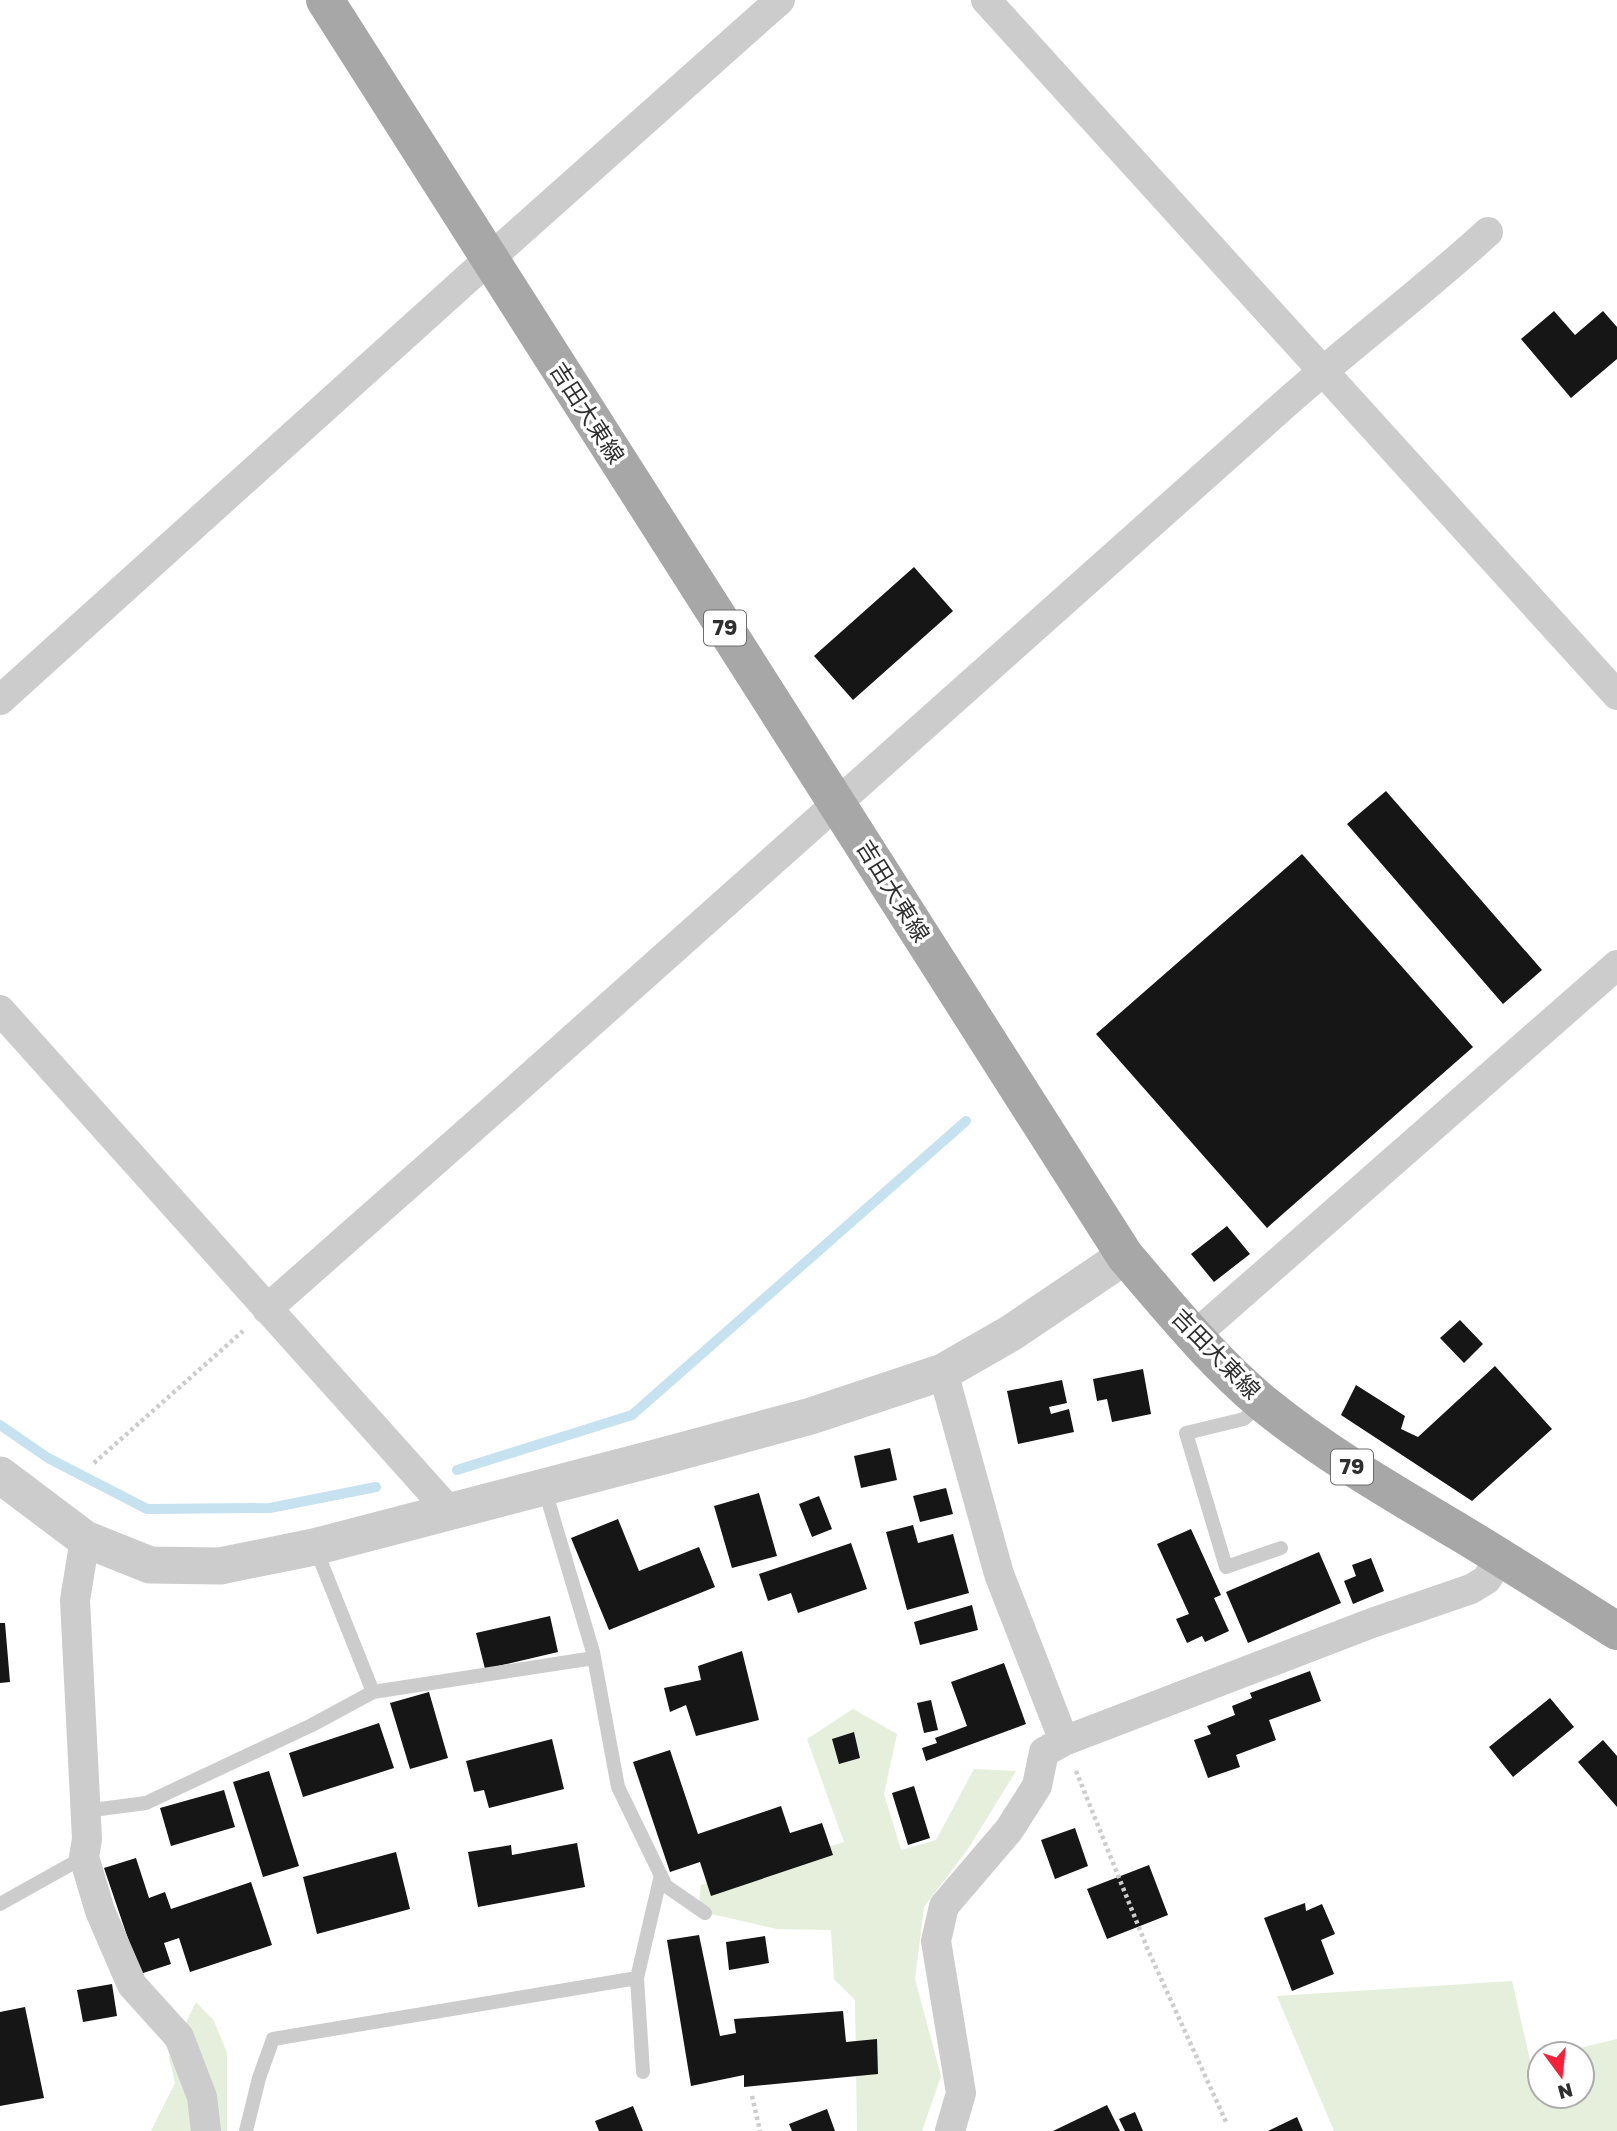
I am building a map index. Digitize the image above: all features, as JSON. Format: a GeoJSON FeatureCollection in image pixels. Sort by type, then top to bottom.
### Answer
{"type":"FeatureCollection","features":[{"type":"Feature","properties":{"kind":"main road","name":"吉田大東線"},"geometry":{"type":"LineString","coordinates":[[325,0],[1125,1256],[1194,1336],[1262,1402],[1293,1427],[1366,1476],[1617,1631]]}},
{"type":"Feature","properties":{"kind":"street"},"geometry":{"type":"LineString","coordinates":[[0,700],[780,0]]}},
{"type":"Feature","properties":{"kind":"street"},"geometry":{"type":"LineString","coordinates":[[986,0],[1617,695]]}},
{"type":"Feature","properties":{"kind":"street"},"geometry":{"type":"LineString","coordinates":[[267,1309],[839,806],[1322,371],[1488,232]]}},
{"type":"Feature","properties":{"kind":"street"},"geometry":{"type":"LineString","coordinates":[[1194,1336],[1617,965]]}},
{"type":"Feature","properties":{"kind":"street"},"geometry":{"type":"LineString","coordinates":[[0,1010],[451,1513]]}},
{"type":"Feature","properties":{"kind":"street"},"geometry":{"type":"LineString","coordinates":[[0,1475],[85,1539],[150,1565],[220,1566],[314,1547],[451,1513],[811,1416],[943,1372],[1011,1333],[1125,1256]]}},
{"type":"Feature","properties":{"kind":"street"},"geometry":{"type":"LineString","coordinates":[[943,1372],[999,1574],[1064,1741]]}},
{"type":"Feature","properties":{"kind":"street"},"geometry":{"type":"LineString","coordinates":[[85,1539],[75,1600],[87,1839],[84,1857],[100,1911],[132,1985],[178,2037],[202,2097],[206,2131]]}},
{"type":"Feature","properties":{"kind":"street"},"geometry":{"type":"LineString","coordinates":[[950,2131],[961,2093],[936,1941],[944,1906],[1009,1830],[1037,1786],[1044,1752],[1064,1741],[1372,1623],[1471,1589],[1486,1580],[1502,1558]]}},
{"type":"Feature","properties":{"kind":"lane"},"geometry":{"type":"LineString","coordinates":[[1262,1402],[1244,1419],[1186,1433],[1226,1567],[1281,1548]]}},
{"type":"Feature","properties":{"kind":"lane"},"geometry":{"type":"LineString","coordinates":[[544,1487],[594,1658],[618,1787],[666,1886],[705,1913]]}},
{"type":"Feature","properties":{"kind":"lane"},"geometry":{"type":"LineString","coordinates":[[314,1547],[373,1692]]}},
{"type":"Feature","properties":{"kind":"lane"},"geometry":{"type":"LineString","coordinates":[[85,1811],[146,1803],[312,1725],[373,1692],[594,1658]]}},
{"type":"Feature","properties":{"kind":"lane"},"geometry":{"type":"LineString","coordinates":[[0,1904],[84,1857]]}},
{"type":"Feature","properties":{"kind":"lane"},"geometry":{"type":"LineString","coordinates":[[643,2072],[637,1978],[661,1875]]}},
{"type":"Feature","properties":{"kind":"lane"},"geometry":{"type":"LineString","coordinates":[[246,2131],[259,2078],[273,2039],[637,1978]]}},
{"type":"Feature","properties":{"kind":"path"},"geometry":{"type":"LineString","coordinates":[[94,1463],[267,1309]]}},
{"type":"Feature","properties":{"kind":"path"},"geometry":{"type":"LineString","coordinates":[[1064,1741],[1148,1950],[1227,2124]]}},
{"type":"Feature","properties":{"kind":"path"},"geometry":{"type":"LineString","coordinates":[[752,2095],[760,2131]]}},
{"type":"Feature","properties":{"kind":"green space"},"geometry":{"type":"Polygon","coordinates":[[[853,1709],[897,1734],[884,1794],[901,1850],[936,1840],[974,1769],[1016,1771],[968,1849],[924,1907],[915,1979],[941,2076],[922,2131],[857,2131],[855,2000],[834,1979],[831,1930],[777,1929],[698,1911],[701,1885],[844,1842],[807,1739],[853,1709]]]}},
{"type":"Feature","properties":{"kind":"green space"},"geometry":{"type":"Polygon","coordinates":[[[1512,1981],[1526,2042],[1526,2110],[1596,2110],[1596,2044],[1617,2039],[1617,2131],[1334,2131],[1277,1996],[1512,1981]]]}},
{"type":"Feature","properties":{"kind":"green space"},"geometry":{"type":"Polygon","coordinates":[[[196,2002],[214,2021],[227,2053],[227,2131],[151,2131],[175,2083],[169,2057],[196,2002]]]}},
{"type":"Feature","properties":{"kind":"building"},"geometry":{"type":"Polygon","coordinates":[[[1554,311],[1575,335],[1603,311],[1617,327],[1617,359],[1571,398],[1521,339],[1554,311]]]}},
{"type":"Feature","properties":{"kind":"building"},"geometry":{"type":"Polygon","coordinates":[[[914,567],[953,611],[853,700],[814,656],[914,567]]]}},
{"type":"Feature","properties":{"kind":"building"},"geometry":{"type":"Polygon","coordinates":[[[1386,791],[1542,970],[1503,1004],[1347,824],[1386,791]]]}},
{"type":"Feature","properties":{"kind":"building"},"geometry":{"type":"Polygon","coordinates":[[[1302,854],[1473,1047],[1267,1228],[1096,1034],[1302,854]]]}},
{"type":"Feature","properties":{"kind":"building"},"geometry":{"type":"Polygon","coordinates":[[[1227,1226],[1250,1254],[1214,1282],[1191,1254],[1227,1226]]]}},
{"type":"Feature","properties":{"kind":"building"},"geometry":{"type":"Polygon","coordinates":[[[1460,1320],[1483,1344],[1464,1363],[1440,1338],[1460,1320]]]}},
{"type":"Feature","properties":{"kind":"building"},"geometry":{"type":"Polygon","coordinates":[[[1495,1366],[1552,1429],[1472,1501],[1341,1415],[1356,1385],[1405,1416],[1401,1429],[1418,1437],[1495,1366]]]}},
{"type":"Feature","properties":{"kind":"building"},"geometry":{"type":"Polygon","coordinates":[[[1143,1369],[1151,1414],[1112,1422],[1107,1399],[1097,1401],[1093,1379],[1143,1369]]]}},
{"type":"Feature","properties":{"kind":"building"},"geometry":{"type":"Polygon","coordinates":[[[1062,1380],[1067,1403],[1049,1407],[1051,1414],[1069,1409],[1074,1432],[1018,1444],[1007,1391],[1062,1380]]]}},
{"type":"Feature","properties":{"kind":"building"},"geometry":{"type":"Polygon","coordinates":[[[890,1448],[897,1480],[861,1488],[854,1456],[890,1448]]]}},
{"type":"Feature","properties":{"kind":"building"},"geometry":{"type":"Polygon","coordinates":[[[946,1488],[953,1514],[920,1522],[913,1496],[946,1488]]]}},
{"type":"Feature","properties":{"kind":"building"},"geometry":{"type":"Polygon","coordinates":[[[759,1493],[777,1556],[732,1568],[714,1506],[759,1493]]]}},
{"type":"Feature","properties":{"kind":"building"},"geometry":{"type":"Polygon","coordinates":[[[819,1496],[832,1529],[812,1537],[799,1504],[819,1496]]]}},
{"type":"Feature","properties":{"kind":"building"},"geometry":{"type":"Polygon","coordinates":[[[618,1519],[639,1571],[699,1547],[715,1587],[609,1630],[571,1538],[618,1519]]]}},
{"type":"Feature","properties":{"kind":"building"},"geometry":{"type":"Polygon","coordinates":[[[913,1525],[918,1543],[953,1534],[969,1593],[907,1610],[886,1532],[913,1525]]]}},
{"type":"Feature","properties":{"kind":"building"},"geometry":{"type":"Polygon","coordinates":[[[1191,1529],[1221,1595],[1214,1598],[1229,1631],[1205,1642],[1202,1636],[1187,1643],[1176,1619],[1189,1614],[1157,1544],[1191,1529]]]}},
{"type":"Feature","properties":{"kind":"building"},"geometry":{"type":"Polygon","coordinates":[[[851,1543],[867,1589],[798,1613],[791,1593],[768,1601],[759,1574],[851,1543]]]}},
{"type":"Feature","properties":{"kind":"building"},"geometry":{"type":"Polygon","coordinates":[[[1319,1552],[1341,1603],[1248,1643],[1226,1592],[1319,1552]]]}},
{"type":"Feature","properties":{"kind":"building"},"geometry":{"type":"Polygon","coordinates":[[[1371,1558],[1384,1591],[1353,1604],[1344,1581],[1356,1576],[1352,1565],[1371,1558]]]}},
{"type":"Feature","properties":{"kind":"building"},"geometry":{"type":"Polygon","coordinates":[[[972,1605],[978,1630],[920,1645],[914,1622],[972,1605]]]}},
{"type":"Feature","properties":{"kind":"building"},"geometry":{"type":"Polygon","coordinates":[[[550,1616],[558,1652],[485,1669],[476,1633],[550,1616]]]}},
{"type":"Feature","properties":{"kind":"building"},"geometry":{"type":"Polygon","coordinates":[[[0,1623],[5,1623],[10,1682],[0,1683],[0,1623]]]}},
{"type":"Feature","properties":{"kind":"building"},"geometry":{"type":"Polygon","coordinates":[[[742,1651],[759,1720],[696,1736],[686,1705],[670,1712],[664,1688],[701,1680],[698,1666],[742,1651]]]}},
{"type":"Feature","properties":{"kind":"building"},"geometry":{"type":"Polygon","coordinates":[[[1004,1663],[1026,1724],[926,1761],[922,1748],[937,1743],[935,1738],[967,1726],[951,1682],[1004,1663]]]}},
{"type":"Feature","properties":{"kind":"building"},"geometry":{"type":"Polygon","coordinates":[[[1310,1671],[1321,1701],[1269,1720],[1276,1740],[1236,1755],[1240,1767],[1208,1778],[1194,1740],[1211,1734],[1207,1726],[1235,1715],[1232,1706],[1252,1698],[1250,1693],[1310,1671]]]}},
{"type":"Feature","properties":{"kind":"building"},"geometry":{"type":"Polygon","coordinates":[[[429,1692],[448,1758],[410,1769],[390,1703],[429,1692]]]}},
{"type":"Feature","properties":{"kind":"building"},"geometry":{"type":"Polygon","coordinates":[[[1550,1698],[1574,1727],[1513,1777],[1489,1747],[1550,1698]]]}},
{"type":"Feature","properties":{"kind":"building"},"geometry":{"type":"Polygon","coordinates":[[[931,1700],[938,1730],[924,1733],[917,1703],[931,1700]]]}},
{"type":"Feature","properties":{"kind":"building"},"geometry":{"type":"Polygon","coordinates":[[[379,1723],[394,1768],[303,1797],[289,1753],[379,1723]]]}},
{"type":"Feature","properties":{"kind":"building"},"geometry":{"type":"Polygon","coordinates":[[[854,1732],[860,1758],[839,1764],[832,1739],[854,1732]]]}},
{"type":"Feature","properties":{"kind":"building"},"geometry":{"type":"Polygon","coordinates":[[[552,1739],[564,1789],[489,1808],[484,1790],[474,1792],[466,1761],[552,1739]]]}},
{"type":"Feature","properties":{"kind":"building"},"geometry":{"type":"Polygon","coordinates":[[[1603,1740],[1617,1756],[1617,1807],[1578,1762],[1603,1740]]]}},
{"type":"Feature","properties":{"kind":"building"},"geometry":{"type":"Polygon","coordinates":[[[670,1750],[698,1834],[781,1806],[790,1833],[822,1823],[833,1855],[711,1896],[700,1862],[670,1872],[633,1762],[670,1750]]]}},
{"type":"Feature","properties":{"kind":"building"},"geometry":{"type":"Polygon","coordinates":[[[269,1771],[299,1866],[263,1877],[233,1782],[269,1771]]]}},
{"type":"Feature","properties":{"kind":"building"},"geometry":{"type":"Polygon","coordinates":[[[914,1786],[930,1838],[908,1845],[892,1793],[914,1786]]]}},
{"type":"Feature","properties":{"kind":"building"},"geometry":{"type":"Polygon","coordinates":[[[224,1790],[235,1827],[171,1846],[160,1808],[224,1790]]]}},
{"type":"Feature","properties":{"kind":"building"},"geometry":{"type":"Polygon","coordinates":[[[1075,1828],[1088,1866],[1055,1879],[1041,1840],[1075,1828]]]}},
{"type":"Feature","properties":{"kind":"building"},"geometry":{"type":"Polygon","coordinates":[[[577,1843],[585,1887],[478,1907],[468,1852],[511,1845],[512,1855],[577,1843]]]}},
{"type":"Feature","properties":{"kind":"building"},"geometry":{"type":"Polygon","coordinates":[[[396,1852],[410,1909],[317,1934],[303,1877],[396,1852]]]}},
{"type":"Feature","properties":{"kind":"building"},"geometry":{"type":"Polygon","coordinates":[[[136,1858],[149,1898],[165,1892],[171,1909],[251,1882],[272,1945],[190,1972],[179,1938],[164,1943],[171,1964],[140,1974],[104,1868],[136,1858]]]}},
{"type":"Feature","properties":{"kind":"building"},"geometry":{"type":"Polygon","coordinates":[[[1149,1865],[1168,1915],[1107,1939],[1087,1889],[1149,1865]]]}},
{"type":"Feature","properties":{"kind":"building"},"geometry":{"type":"Polygon","coordinates":[[[1305,1903],[1306,1911],[1322,1904],[1335,1934],[1321,1940],[1334,1974],[1292,1991],[1264,1918],[1305,1903]]]}},
{"type":"Feature","properties":{"kind":"building"},"geometry":{"type":"Polygon","coordinates":[[[699,1935],[720,2036],[736,2033],[734,2019],[843,2011],[846,2042],[877,2039],[878,2074],[744,2087],[744,2075],[691,2086],[667,1940],[699,1935]]]}},
{"type":"Feature","properties":{"kind":"building"},"geometry":{"type":"Polygon","coordinates":[[[765,1936],[769,1963],[729,1970],[726,1942],[765,1936]]]}},
{"type":"Feature","properties":{"kind":"building"},"geometry":{"type":"Polygon","coordinates":[[[112,1984],[117,2016],[83,2022],[77,1990],[112,1984]]]}},
{"type":"Feature","properties":{"kind":"building"},"geometry":{"type":"Polygon","coordinates":[[[25,2007],[44,2098],[0,2106],[0,2012],[25,2007]]]}},
{"type":"Feature","properties":{"kind":"building"},"geometry":{"type":"Polygon","coordinates":[[[1107,2105],[1120,2131],[1053,2131],[1107,2105]]]}},
{"type":"Feature","properties":{"kind":"building"},"geometry":{"type":"Polygon","coordinates":[[[633,2106],[643,2131],[599,2131],[595,2121],[633,2106]]]}},
{"type":"Feature","properties":{"kind":"building"},"geometry":{"type":"Polygon","coordinates":[[[827,2109],[835,2131],[792,2131],[789,2124],[827,2109]]]}},
{"type":"Feature","properties":{"kind":"building"},"geometry":{"type":"Polygon","coordinates":[[[1135,2112],[1143,2131],[1125,2131],[1119,2119],[1135,2112]]]}},
{"type":"Feature","properties":{"kind":"building"},"geometry":{"type":"Polygon","coordinates":[[[1297,2117],[1303,2131],[1268,2131],[1297,2117]]]}},
{"type":"Feature","properties":{"kind":"waterway"},"geometry":{"type":"LineString","coordinates":[[457,1470],[632,1415],[966,1121]]}},
{"type":"Feature","properties":{"kind":"waterway"},"geometry":{"type":"LineString","coordinates":[[0,1425],[48,1458],[147,1509],[270,1508],[376,1487]]}}]}
